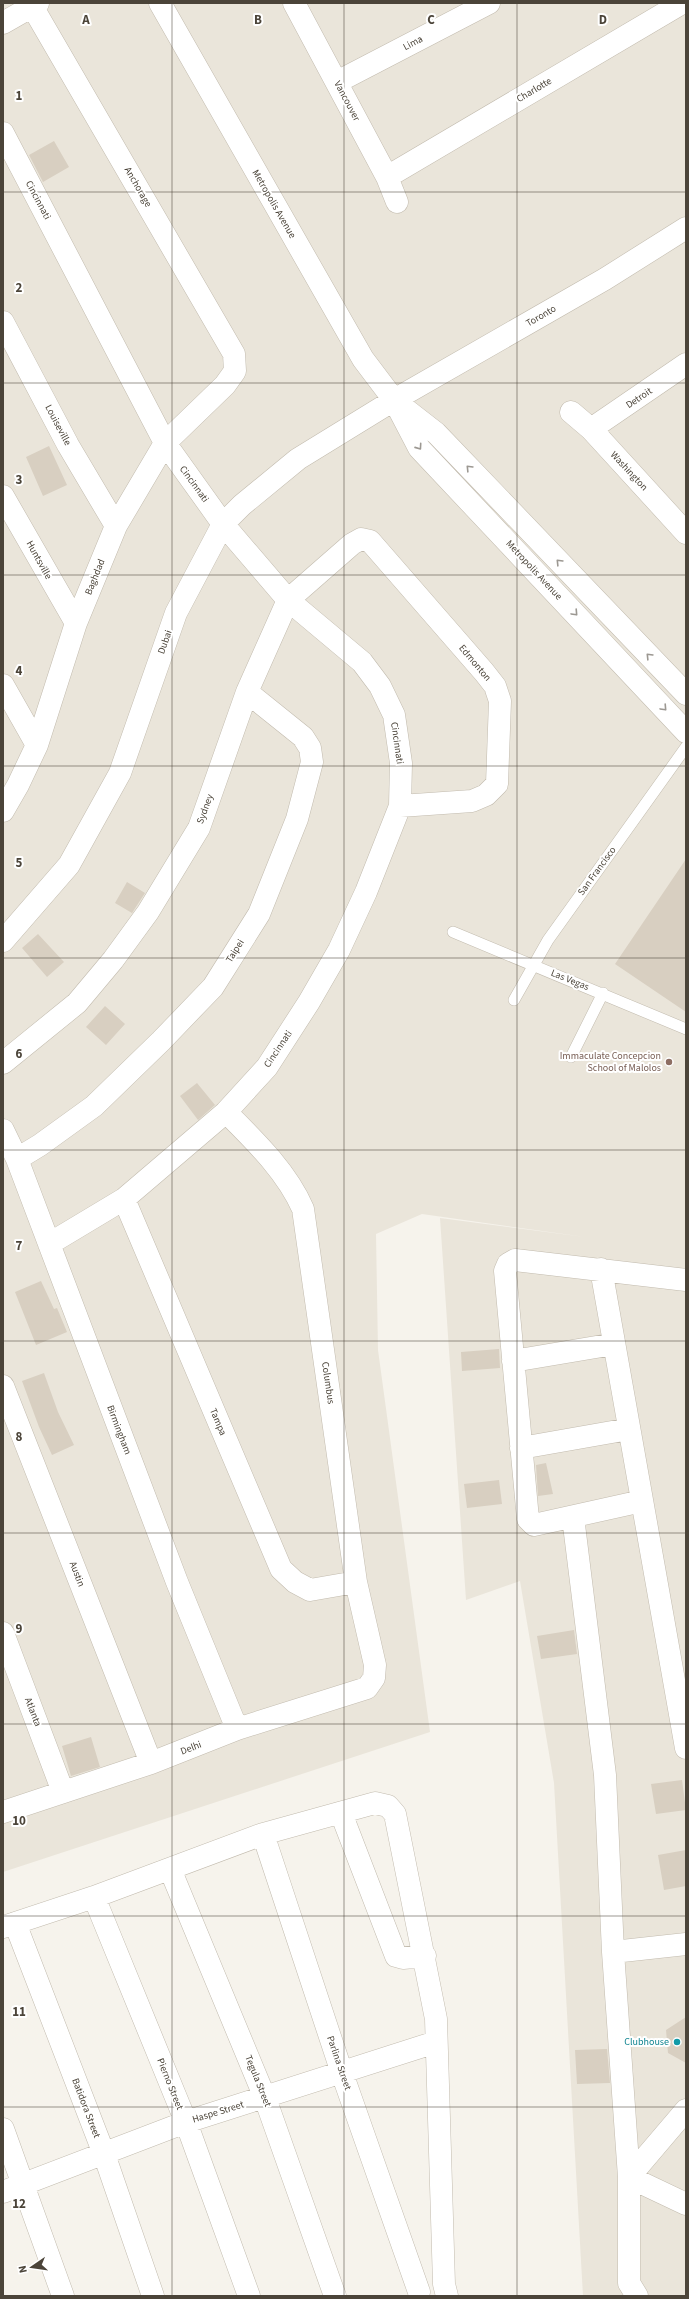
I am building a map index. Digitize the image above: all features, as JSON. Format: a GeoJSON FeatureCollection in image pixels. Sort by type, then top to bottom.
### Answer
{"type":"FeatureCollection","features":[{"type":"Feature","properties":{"kind":"street","name":"Metropolis Avenue"},"geometry":{"type":"LineString","coordinates":[[160,3],[363,359],[394,400],[418,448],[686,732]]}},
{"type":"Feature","properties":{"kind":"street","name":"Vancouver"},"geometry":{"type":"LineString","coordinates":[[294,3],[387,177],[397,202]]}},
{"type":"Feature","properties":{"kind":"street","name":"Lima"},"geometry":{"type":"LineString","coordinates":[[337,82],[489,3]]}},
{"type":"Feature","properties":{"kind":"street","name":"Charlotte"},"geometry":{"type":"LineString","coordinates":[[387,177],[682,3]]}},
{"type":"Feature","properties":{"kind":"street"},"geometry":{"type":"LineString","coordinates":[[3,23],[35,4]]}},
{"type":"Feature","properties":{"kind":"street","name":"Anchorage"},"geometry":{"type":"LineString","coordinates":[[35,4],[234,354],[235,371]]}},
{"type":"Feature","properties":{"kind":"street","name":"Cincinnati"},"geometry":{"type":"LineString","coordinates":[[3,133],[165,443],[223,524],[288,600],[362,662],[380,686],[394,715],[401,763],[400,806],[366,892],[339,950],[309,1002],[267,1067],[226,1112],[124,1199],[49,1244]]}},
{"type":"Feature","properties":{"kind":"street","name":"Toronto"},"geometry":{"type":"LineString","coordinates":[[394,400],[605,279],[686,228]]}},
{"type":"Feature","properties":{"kind":"street","name":"Louiseville"},"geometry":{"type":"LineString","coordinates":[[3,322],[68,445],[116,526]]}},
{"type":"Feature","properties":{"kind":"street","name":"Detroit"},"geometry":{"type":"LineString","coordinates":[[591,430],[686,364]]}},
{"type":"Feature","properties":{"kind":"street","name":"Baghdad"},"geometry":{"type":"LineString","coordinates":[[3,811],[18,785],[37,744],[76,623],[116,526],[165,443],[225,385],[235,371]]}},
{"type":"Feature","properties":{"kind":"street","name":"Metropolis Avenue"},"geometry":{"type":"LineString","coordinates":[[394,400],[436,433],[686,694]]}},
{"type":"Feature","properties":{"kind":"street","name":"Dubai"},"geometry":{"type":"LineString","coordinates":[[3,941],[68,865],[120,773],[176,613],[223,524],[242,505],[298,459],[394,400]]}},
{"type":"Feature","properties":{"kind":"street","name":"Washington"},"geometry":{"type":"LineString","coordinates":[[571,412],[682,519]]}},
{"type":"Feature","properties":{"kind":"street","name":"Huntsville"},"geometry":{"type":"LineString","coordinates":[[3,496],[76,623]]}},
{"type":"Feature","properties":{"kind":"street","name":"Sydney"},"geometry":{"type":"LineString","coordinates":[[3,1063],[77,1003],[113,960],[148,912],[198,828],[247,692],[288,600],[352,544],[361,539],[370,541]]}},
{"type":"Feature","properties":{"kind":"street","name":"Edmonton"},"geometry":{"type":"LineString","coordinates":[[370,541],[484,672],[495,686],[500,701],[497,784],[486,795],[472,802],[400,806]]}},
{"type":"Feature","properties":{"kind":"street"},"geometry":{"type":"LineString","coordinates":[[3,685],[37,744]]}},
{"type":"Feature","properties":{"kind":"street","name":"Taipei"},"geometry":{"type":"LineString","coordinates":[[17,1159],[40,1145],[94,1106],[161,1041],[213,987],[259,914],[297,819],[312,762],[310,748],[303,737],[247,692]]}},
{"type":"Feature","properties":{"kind":"street","name":"Columbus"},"geometry":{"type":"LineString","coordinates":[[226,1112],[250,1136],[289,1182],[303,1209],[356,1582],[375,1665],[374,1678]]}},
{"type":"Feature","properties":{"kind":"street","name":"Birmingham"},"geometry":{"type":"LineString","coordinates":[[3,1130],[17,1159],[174,1575],[237,1729]]}},
{"type":"Feature","properties":{"kind":"street","name":"Tampa"},"geometry":{"type":"LineString","coordinates":[[124,1199],[281,1569],[295,1582],[310,1590],[356,1582]]}},
{"type":"Feature","properties":{"kind":"street"},"geometry":{"type":"LineString","coordinates":[[642,1501],[534,1525],[528,1519],[505,1271],[508,1264],[515,1260],[686,1280]]}},
{"type":"Feature","properties":{"kind":"street"},"geometry":{"type":"LineString","coordinates":[[601,1269],[686,1748]]}},
{"type":"Feature","properties":{"kind":"street"},"geometry":{"type":"LineString","coordinates":[[513,1361],[614,1344]]}},
{"type":"Feature","properties":{"kind":"street","name":"Austin"},"geometry":{"type":"LineString","coordinates":[[3,1386],[151,1763]]}},
{"type":"Feature","properties":{"kind":"street"},"geometry":{"type":"LineString","coordinates":[[521,1448],[629,1429]]}},
{"type":"Feature","properties":{"kind":"street"},"geometry":{"type":"LineString","coordinates":[[572,1517],[605,1776],[613,1952],[629,2177],[630,2283],[637,2296]]}},
{"type":"Feature","properties":{"kind":"street","name":"Atlanta"},"geometry":{"type":"LineString","coordinates":[[3,1633],[63,1792]]}},
{"type":"Feature","properties":{"kind":"street","name":"Delhi"},"geometry":{"type":"LineString","coordinates":[[3,1812],[151,1763],[237,1729],[367,1688],[374,1678]]}},
{"type":"Feature","properties":{"kind":"street"},"geometry":{"type":"LineString","coordinates":[[9,1925],[94,1897],[263,1834],[375,1803],[388,1806],[395,1814],[425,1956],[436,2020],[446,2290],[412,2294]]}},
{"type":"Feature","properties":{"kind":"street"},"geometry":{"type":"LineString","coordinates":[[341,1813],[396,1956],[403,1958],[425,1956]]}},
{"type":"Feature","properties":{"kind":"street","name":"Parlina Street"},"geometry":{"type":"LineString","coordinates":[[263,1834],[342,2073],[412,2294]]}},
{"type":"Feature","properties":{"kind":"street","name":"Tegula Street"},"geometry":{"type":"LineString","coordinates":[[170,1869],[265,2098],[335,2296]]}},
{"type":"Feature","properties":{"kind":"street","name":"Pierno Street"},"geometry":{"type":"LineString","coordinates":[[94,1897],[186,2122],[249,2296]]}},
{"type":"Feature","properties":{"kind":"street","name":"Batidora Street"},"geometry":{"type":"LineString","coordinates":[[9,1925],[104,2154],[153,2296]]}},
{"type":"Feature","properties":{"kind":"street"},"geometry":{"type":"LineString","coordinates":[[613,1952],[686,1944]]}},
{"type":"Feature","properties":{"kind":"street","name":"Haspe Street"},"geometry":{"type":"LineString","coordinates":[[3,2192],[186,2122],[265,2098],[436,2042]]}},
{"type":"Feature","properties":{"kind":"street"},"geometry":{"type":"LineString","coordinates":[[629,2177],[686,2110]]}},
{"type":"Feature","properties":{"kind":"street"},"geometry":{"type":"LineString","coordinates":[[3,2129],[25,2184],[63,2296]]}},
{"type":"Feature","properties":{"kind":"street"},"geometry":{"type":"LineString","coordinates":[[629,2177],[686,2204]]}},
{"type":"Feature","properties":{"kind":"lane","name":"San Francisco"},"geometry":{"type":"LineString","coordinates":[[514,1000],[548,940],[686,747]]}},
{"type":"Feature","properties":{"kind":"lane","name":"Las Vegas"},"geometry":{"type":"LineString","coordinates":[[453,932],[603,993],[686,1029]]}},
{"type":"Feature","properties":{"kind":"lane"},"geometry":{"type":"LineString","coordinates":[[571,1057],[603,993]]}},
{"type":"Feature","properties":{"kind":"shaded area"},"geometry":{"type":"Polygon","coordinates":[[[3,3],[686,3],[686,2296],[583,2296],[554,1783],[520,1581],[466,1600],[440,1218],[585,1237],[422,1214],[376,1234],[378,1350],[430,1732],[3,1872],[3,3]]]}},
{"type":"Feature","properties":{"kind":"building"},"geometry":{"type":"Polygon","coordinates":[[[54,141],[69,167],[43,182],[29,155],[54,141]]]}},
{"type":"Feature","properties":{"kind":"building"},"geometry":{"type":"Polygon","coordinates":[[[49,446],[67,485],[43,496],[26,457],[49,446]]]}},
{"type":"Feature","properties":{"kind":"building"},"geometry":{"type":"Polygon","coordinates":[[[686,859],[686,1012],[615,964],[686,859]]]}},
{"type":"Feature","properties":{"kind":"building"},"geometry":{"type":"Polygon","coordinates":[[[127,882],[145,893],[132,913],[115,903],[127,882]]]}},
{"type":"Feature","properties":{"kind":"building"},"geometry":{"type":"Polygon","coordinates":[[[38,934],[64,962],[47,977],[22,948],[38,934]]]}},
{"type":"Feature","properties":{"kind":"building"},"geometry":{"type":"Polygon","coordinates":[[[105,1006],[125,1024],[106,1045],[86,1027],[105,1006]]]}},
{"type":"Feature","properties":{"kind":"building"},"geometry":{"type":"Polygon","coordinates":[[[197,1083],[215,1105],[198,1120],[180,1096],[197,1083]]]}},
{"type":"Feature","properties":{"kind":"building"},"geometry":{"type":"Polygon","coordinates":[[[41,1281],[54,1309],[57,1308],[67,1332],[36,1345],[15,1292],[41,1281]]]}},
{"type":"Feature","properties":{"kind":"building"},"geometry":{"type":"Polygon","coordinates":[[[499,1349],[500,1368],[462,1371],[461,1352],[499,1349]]]}},
{"type":"Feature","properties":{"kind":"building"},"geometry":{"type":"Polygon","coordinates":[[[44,1373],[58,1412],[74,1445],[52,1455],[39,1427],[22,1381],[44,1373]]]}},
{"type":"Feature","properties":{"kind":"building"},"geometry":{"type":"Polygon","coordinates":[[[546,1463],[553,1494],[538,1496],[536,1465],[546,1463]]]}},
{"type":"Feature","properties":{"kind":"building"},"geometry":{"type":"Polygon","coordinates":[[[499,1480],[502,1504],[467,1508],[464,1484],[499,1480]]]}},
{"type":"Feature","properties":{"kind":"building"},"geometry":{"type":"Polygon","coordinates":[[[574,1630],[577,1654],[541,1659],[537,1636],[574,1630]]]}},
{"type":"Feature","properties":{"kind":"building"},"geometry":{"type":"Polygon","coordinates":[[[91,1737],[100,1767],[71,1776],[62,1746],[91,1737]]]}},
{"type":"Feature","properties":{"kind":"building"},"geometry":{"type":"Polygon","coordinates":[[[682,1780],[686,1810],[656,1814],[651,1784],[682,1780]]]}},
{"type":"Feature","properties":{"kind":"building"},"geometry":{"type":"Polygon","coordinates":[[[686,1850],[686,1886],[664,1890],[658,1855],[686,1850]]]}},
{"type":"Feature","properties":{"kind":"building","name":"Clubhouse"},"geometry":{"type":"Polygon","coordinates":[[[686,2017],[686,2063],[668,2053],[666,2030],[686,2017]]]}},
{"type":"Feature","properties":{"kind":"building"},"geometry":{"type":"Polygon","coordinates":[[[607,2049],[610,2083],[577,2084],[575,2050],[607,2049]]]}},
{"type":"Feature","properties":{"kind":"place","name":"Immaculate Concepcion School of Malolos"},"geometry":{"type":"Point","coordinates":[669,1062]}},
{"type":"Feature","properties":{"kind":"place","name":"Clubhouse"},"geometry":{"type":"Point","coordinates":[677,2042]}}]}
